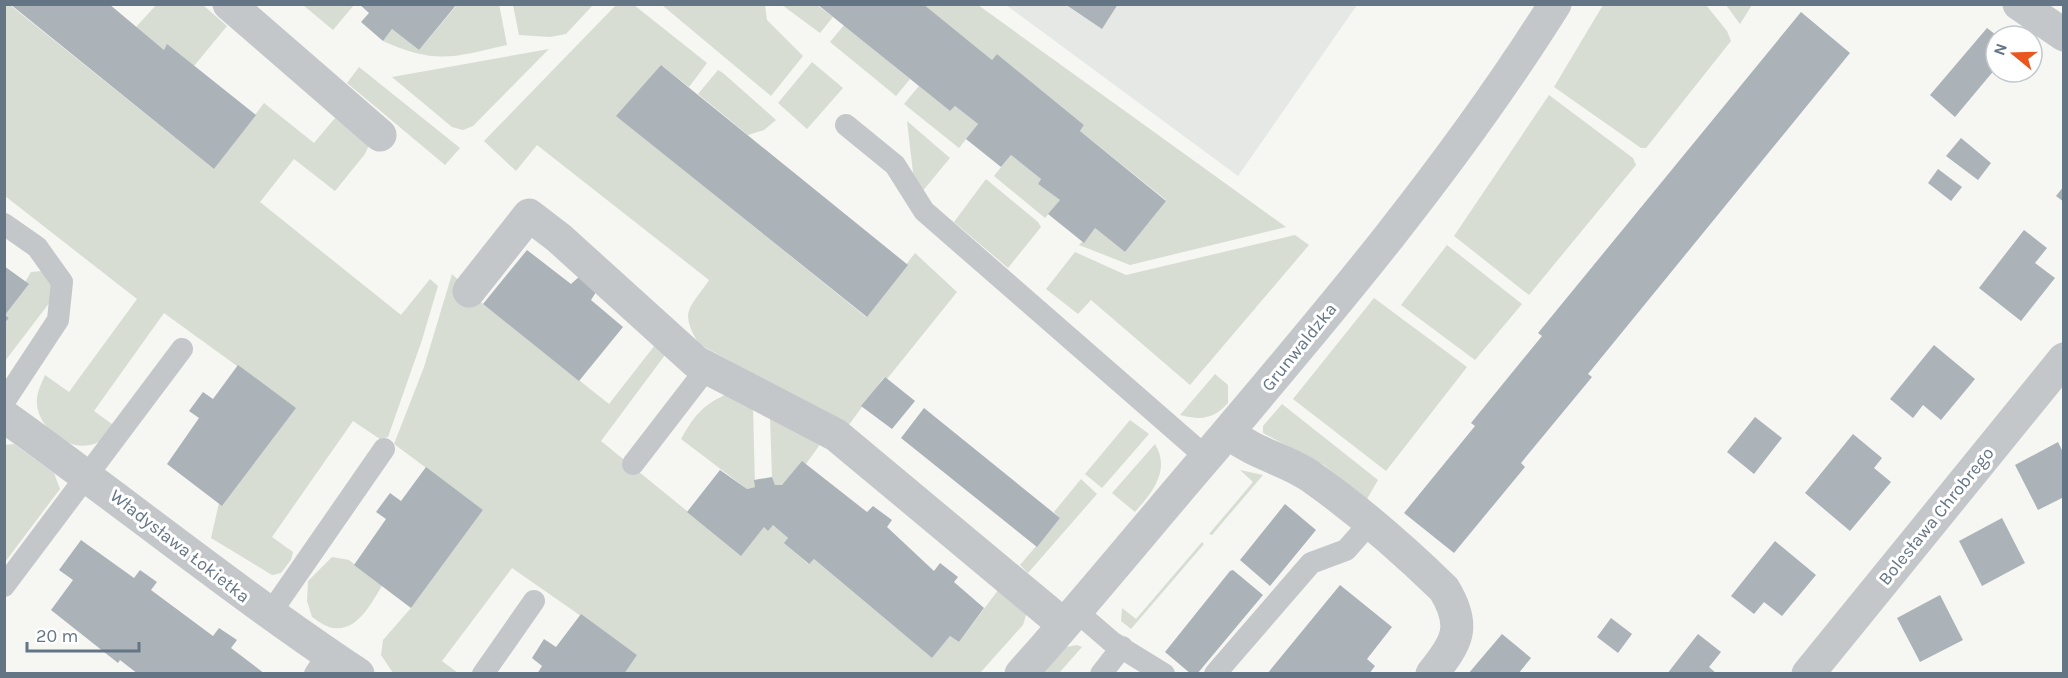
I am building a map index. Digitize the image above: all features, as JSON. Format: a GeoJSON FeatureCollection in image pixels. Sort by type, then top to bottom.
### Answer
{"type":"FeatureCollection","features":[{"type":"Feature","properties":{"kind":"street"},"geometry":{"type":"LineString","coordinates":[[229,4],[380,135]]}},
{"type":"Feature","properties":{"kind":"street","name":"Grunwaldzka"},"geometry":{"type":"LineString","coordinates":[[1021,674],[1229,433],[1387,239],[1473,127],[1555,4]]}},
{"type":"Feature","properties":{"kind":"street"},"geometry":{"type":"LineString","coordinates":[[2019,4],[2064,35]]}},
{"type":"Feature","properties":{"kind":"street"},"geometry":{"type":"LineString","coordinates":[[469,291],[529,215],[559,238],[696,362],[836,435],[1070,618]]}},
{"type":"Feature","properties":{"kind":"street","name":"Bolesława Chrobrego"},"geometry":{"type":"LineString","coordinates":[[1808,674],[2064,359]]}},
{"type":"Feature","properties":{"kind":"street","name":"Władysława Łokietka"},"geometry":{"type":"LineString","coordinates":[[4,416],[88,476],[269,615],[322,664],[358,674]]}},
{"type":"Feature","properties":{"kind":"street"},"geometry":{"type":"LineString","coordinates":[[1229,433],[1251,450],[1307,475],[1369,524],[1444,589],[1455,606],[1458,627],[1453,647],[1432,674]]}},
{"type":"Feature","properties":{"kind":"lane"},"geometry":{"type":"LineString","coordinates":[[846,125],[895,165],[924,211],[1206,457]]}},
{"type":"Feature","properties":{"kind":"lane"},"geometry":{"type":"LineString","coordinates":[[4,224],[37,247],[62,282],[58,320],[4,402]]}},
{"type":"Feature","properties":{"kind":"lane"},"geometry":{"type":"LineString","coordinates":[[4,586],[182,349]]}},
{"type":"Feature","properties":{"kind":"lane"},"geometry":{"type":"LineString","coordinates":[[633,464],[707,368]]}},
{"type":"Feature","properties":{"kind":"lane"},"geometry":{"type":"LineString","coordinates":[[269,615],[384,449]]}},
{"type":"Feature","properties":{"kind":"lane"},"geometry":{"type":"LineString","coordinates":[[1215,674],[1311,563],[1346,550],[1369,524]]}},
{"type":"Feature","properties":{"kind":"lane"},"geometry":{"type":"LineString","coordinates":[[483,674],[534,601]]}},
{"type":"Feature","properties":{"kind":"lane"},"geometry":{"type":"LineString","coordinates":[[1070,618],[1164,674]]}},
{"type":"Feature","properties":{"kind":"lane"},"geometry":{"type":"LineString","coordinates":[[1101,674],[1122,647]]}},
{"type":"Feature","properties":{"kind":"shaded area"},"geometry":{"type":"Polygon","coordinates":[[[157,4],[203,5],[227,26],[194,66],[167,45],[164,50],[136,27],[157,4]]]}},
{"type":"Feature","properties":{"kind":"shaded area"},"geometry":{"type":"Polygon","coordinates":[[[499,4],[507,45],[472,53],[432,56],[402,49],[383,41],[392,29],[419,50],[457,5],[499,4]]]}},
{"type":"Feature","properties":{"kind":"shaded area"},"geometry":{"type":"Polygon","coordinates":[[[513,4],[593,5],[566,34],[550,37],[519,35],[513,4]]]}},
{"type":"Feature","properties":{"kind":"shaded area"},"geometry":{"type":"Polygon","coordinates":[[[4,5],[10,5],[214,169],[264,103],[314,143],[335,118],[370,143],[365,154],[335,191],[294,159],[260,202],[401,315],[430,279],[438,286],[388,437],[380,439],[353,421],[272,537],[293,552],[291,560],[281,573],[272,575],[211,538],[219,503],[223,505],[295,408],[164,313],[94,411],[116,427],[106,437],[94,444],[84,446],[73,444],[63,441],[54,434],[41,418],[37,408],[37,398],[45,375],[69,392],[137,299],[5,196],[4,5]]]}},
{"type":"Feature","properties":{"kind":"shaded area"},"geometry":{"type":"Polygon","coordinates":[[[303,5],[354,5],[333,30],[303,5]]]}},
{"type":"Feature","properties":{"kind":"shaded area"},"geometry":{"type":"Polygon","coordinates":[[[616,5],[634,5],[707,63],[689,87],[661,65],[617,116],[866,317],[915,253],[957,292],[887,379],[884,377],[848,426],[699,344],[689,324],[688,316],[692,304],[709,280],[537,145],[516,171],[484,141],[616,5]]]}},
{"type":"Feature","properties":{"kind":"shaded area"},"geometry":{"type":"Polygon","coordinates":[[[662,5],[765,5],[767,20],[803,56],[771,96],[662,5]]]}},
{"type":"Feature","properties":{"kind":"shaded area"},"geometry":{"type":"Polygon","coordinates":[[[782,5],[817,5],[833,17],[820,33],[782,5]]]}},
{"type":"Feature","properties":{"kind":"shaded area"},"geometry":{"type":"Polygon","coordinates":[[[923,5],[978,5],[1286,227],[1130,265],[1079,245],[1095,228],[1125,252],[1166,200],[1080,131],[1084,125],[997,54],[992,60],[923,5]]]}},
{"type":"Feature","properties":{"kind":"shaded area"},"geometry":{"type":"Polygon","coordinates":[[[1006,5],[1357,5],[1238,176],[1006,5]]]}},
{"type":"Feature","properties":{"kind":"shaded area"},"geometry":{"type":"Polygon","coordinates":[[[1603,5],[1706,5],[1727,31],[1731,41],[1646,148],[1641,148],[1554,87],[1603,5]]]}},
{"type":"Feature","properties":{"kind":"shaded area"},"geometry":{"type":"Polygon","coordinates":[[[1726,5],[1752,5],[1740,24],[1726,5]]]}},
{"type":"Feature","properties":{"kind":"shaded area"},"geometry":{"type":"Polygon","coordinates":[[[844,25],[910,79],[896,96],[830,42],[844,25]]]}},
{"type":"Feature","properties":{"kind":"shaded area"},"geometry":{"type":"Polygon","coordinates":[[[549,49],[473,126],[463,130],[452,127],[392,77],[549,49]]]}},
{"type":"Feature","properties":{"kind":"shaded area"},"geometry":{"type":"Polygon","coordinates":[[[812,62],[843,88],[807,129],[778,103],[812,62]]]}},
{"type":"Feature","properties":{"kind":"shaded area"},"geometry":{"type":"Polygon","coordinates":[[[359,67],[460,148],[445,165],[347,83],[359,67]]]}},
{"type":"Feature","properties":{"kind":"shaded area"},"geometry":{"type":"Polygon","coordinates":[[[718,70],[776,120],[764,130],[748,135],[698,94],[718,70]]]}},
{"type":"Feature","properties":{"kind":"shaded area"},"geometry":{"type":"Polygon","coordinates":[[[919,86],[950,111],[955,106],[978,124],[959,148],[904,104],[919,86]]]}},
{"type":"Feature","properties":{"kind":"shaded area"},"geometry":{"type":"Polygon","coordinates":[[[1549,95],[1633,158],[1636,165],[1529,295],[1454,236],[1549,95]]]}},
{"type":"Feature","properties":{"kind":"shaded area"},"geometry":{"type":"Polygon","coordinates":[[[907,121],[950,158],[921,193],[914,181],[907,121]]]}},
{"type":"Feature","properties":{"kind":"shaded area"},"geometry":{"type":"Polygon","coordinates":[[[1011,155],[1041,179],[1038,184],[1060,200],[1045,218],[994,176],[1011,155]]]}},
{"type":"Feature","properties":{"kind":"shaded area"},"geometry":{"type":"Polygon","coordinates":[[[986,179],[1041,227],[1008,268],[954,222],[986,179]]]}},
{"type":"Feature","properties":{"kind":"shaded area"},"geometry":{"type":"Polygon","coordinates":[[[1295,235],[1309,245],[1190,385],[1091,300],[1078,314],[1046,289],[1075,252],[1126,275],[1295,235]]]}},
{"type":"Feature","properties":{"kind":"shaded area"},"geometry":{"type":"Polygon","coordinates":[[[1447,245],[1522,304],[1475,360],[1401,305],[1447,245]]]}},
{"type":"Feature","properties":{"kind":"shaded area"},"geometry":{"type":"Polygon","coordinates":[[[42,271],[53,276],[53,298],[5,361],[5,324],[9,318],[5,315],[28,285],[25,282],[31,272],[42,271]]]}},
{"type":"Feature","properties":{"kind":"shaded area"},"geometry":{"type":"Polygon","coordinates":[[[452,274],[483,304],[609,404],[655,345],[665,355],[601,441],[741,555],[764,527],[773,525],[788,538],[785,543],[808,564],[814,559],[932,658],[950,636],[959,642],[999,589],[1027,612],[1023,625],[980,673],[624,673],[637,655],[512,568],[442,661],[458,673],[393,673],[381,655],[383,640],[411,608],[483,510],[394,444],[424,367],[452,274]]]}},
{"type":"Feature","properties":{"kind":"shaded area"},"geometry":{"type":"Polygon","coordinates":[[[1374,298],[1467,367],[1386,471],[1293,399],[1374,298]]]}},
{"type":"Feature","properties":{"kind":"shaded area"},"geometry":{"type":"Polygon","coordinates":[[[1215,374],[1228,385],[1228,403],[1211,416],[1194,418],[1180,415],[1215,374]]]}},
{"type":"Feature","properties":{"kind":"shaded area"},"geometry":{"type":"Polygon","coordinates":[[[725,395],[753,405],[755,487],[747,489],[681,439],[699,413],[710,403],[725,395]]]}},
{"type":"Feature","properties":{"kind":"shaded area"},"geometry":{"type":"Polygon","coordinates":[[[1282,404],[1378,480],[1367,499],[1324,465],[1263,433],[1263,426],[1282,404]]]}},
{"type":"Feature","properties":{"kind":"shaded area"},"geometry":{"type":"Polygon","coordinates":[[[770,418],[821,443],[806,464],[782,485],[775,485],[772,477],[770,418]]]}},
{"type":"Feature","properties":{"kind":"shaded area"},"geometry":{"type":"Polygon","coordinates":[[[1130,420],[1149,434],[1102,488],[1085,474],[1130,420]]]}},
{"type":"Feature","properties":{"kind":"shaded area"},"geometry":{"type":"Polygon","coordinates":[[[14,444],[54,473],[60,489],[5,562],[5,445],[14,444]]]}},
{"type":"Feature","properties":{"kind":"shaded area"},"geometry":{"type":"Polygon","coordinates":[[[1155,444],[1161,463],[1160,472],[1148,497],[1135,512],[1112,493],[1155,444]]]}},
{"type":"Feature","properties":{"kind":"shaded area"},"geometry":{"type":"Polygon","coordinates":[[[1240,470],[1263,475],[1212,535],[1209,534],[1253,482],[1240,470]]]}},
{"type":"Feature","properties":{"kind":"shaded area"},"geometry":{"type":"Polygon","coordinates":[[[1081,479],[1097,494],[1028,573],[1020,565],[1060,518],[1054,512],[1081,479]]]}},
{"type":"Feature","properties":{"kind":"shaded area"},"geometry":{"type":"Polygon","coordinates":[[[1202,542],[1204,544],[1131,629],[1121,621],[1122,608],[1136,619],[1202,542]]]}},
{"type":"Feature","properties":{"kind":"shaded area"},"geometry":{"type":"Polygon","coordinates":[[[332,557],[349,560],[382,586],[357,621],[343,628],[328,627],[312,617],[307,601],[308,581],[332,557]]]}},
{"type":"Feature","properties":{"kind":"shaded area"},"geometry":{"type":"Polygon","coordinates":[[[1077,645],[1082,647],[1059,673],[1043,674],[1066,647],[1077,645]]]}},
{"type":"Feature","properties":{"kind":"building"},"geometry":{"type":"Polygon","coordinates":[[[10,4],[109,4],[164,50],[167,44],[256,115],[214,169],[10,4]]]}},
{"type":"Feature","properties":{"kind":"building"},"geometry":{"type":"Polygon","coordinates":[[[359,4],[457,4],[419,50],[392,29],[383,41],[361,22],[369,13],[359,4]]]}},
{"type":"Feature","properties":{"kind":"building"},"geometry":{"type":"Polygon","coordinates":[[[817,4],[923,4],[992,60],[997,54],[1084,125],[1080,131],[1166,201],[1125,252],[1095,228],[1084,243],[1048,214],[1060,200],[1038,184],[1041,179],[1011,155],[1001,167],[966,139],[978,124],[955,106],[950,111],[817,4]]]}},
{"type":"Feature","properties":{"kind":"building"},"geometry":{"type":"Polygon","coordinates":[[[1065,4],[1118,4],[1102,29],[1065,4]]]}},
{"type":"Feature","properties":{"kind":"building"},"geometry":{"type":"Polygon","coordinates":[[[1801,12],[1850,53],[1588,374],[1592,377],[1521,463],[1525,467],[1454,553],[1404,513],[1475,426],[1471,423],[1542,336],[1538,333],[1801,12]]]}},
{"type":"Feature","properties":{"kind":"building"},"geometry":{"type":"Polygon","coordinates":[[[1984,32],[1984,82],[1955,117],[1930,95],[1984,32]]]}},
{"type":"Feature","properties":{"kind":"building"},"geometry":{"type":"Polygon","coordinates":[[[661,65],[908,265],[867,317],[616,116],[661,65]]]}},
{"type":"Feature","properties":{"kind":"building"},"geometry":{"type":"Polygon","coordinates":[[[1961,138],[1991,163],[1978,180],[1946,156],[1961,138]]]}},
{"type":"Feature","properties":{"kind":"building"},"geometry":{"type":"Polygon","coordinates":[[[1938,169],[1962,187],[1951,201],[1928,183],[1938,169]]]}},
{"type":"Feature","properties":{"kind":"building"},"geometry":{"type":"Polygon","coordinates":[[[2064,186],[2064,202],[2056,196],[2064,186]]]}},
{"type":"Feature","properties":{"kind":"building"},"geometry":{"type":"Polygon","coordinates":[[[2024,230],[2047,248],[2035,263],[2055,278],[2021,321],[1979,288],[2024,230]]]}},
{"type":"Feature","properties":{"kind":"building"},"geometry":{"type":"Polygon","coordinates":[[[527,250],[571,284],[580,276],[598,289],[591,300],[623,327],[579,381],[483,304],[527,250]]]}},
{"type":"Feature","properties":{"kind":"building"},"geometry":{"type":"Polygon","coordinates":[[[4,266],[29,284],[5,315],[9,318],[4,324],[4,266]]]}},
{"type":"Feature","properties":{"kind":"building"},"geometry":{"type":"Polygon","coordinates":[[[1934,345],[1975,379],[1941,420],[1923,405],[1913,418],[1890,399],[1934,345]]]}},
{"type":"Feature","properties":{"kind":"building"},"geometry":{"type":"Polygon","coordinates":[[[238,365],[296,408],[222,506],[167,464],[199,418],[189,411],[203,392],[213,399],[238,365]]]}},
{"type":"Feature","properties":{"kind":"building"},"geometry":{"type":"Polygon","coordinates":[[[885,377],[915,401],[892,429],[861,406],[885,377]]]}},
{"type":"Feature","properties":{"kind":"building"},"geometry":{"type":"Polygon","coordinates":[[[924,408],[1060,518],[1037,547],[901,438],[924,408]]]}},
{"type":"Feature","properties":{"kind":"building"},"geometry":{"type":"Polygon","coordinates":[[[1755,417],[1782,438],[1754,474],[1727,452],[1755,417]]]}},
{"type":"Feature","properties":{"kind":"building"},"geometry":{"type":"Polygon","coordinates":[[[1853,434],[1882,458],[1874,468],[1891,482],[1850,531],[1805,493],[1853,434]]]}},
{"type":"Feature","properties":{"kind":"building"},"geometry":{"type":"Polygon","coordinates":[[[2058,442],[2064,454],[2064,497],[2038,510],[2015,465],[2058,442]]]}},
{"type":"Feature","properties":{"kind":"building"},"geometry":{"type":"Polygon","coordinates":[[[802,461],[867,512],[873,506],[892,520],[887,527],[934,571],[940,563],[958,577],[954,582],[984,608],[959,642],[950,636],[932,658],[814,559],[809,564],[784,543],[788,538],[773,525],[768,531],[764,527],[741,556],[687,512],[720,470],[747,489],[755,487],[754,480],[772,477],[775,485],[782,485],[802,461]]]}},
{"type":"Feature","properties":{"kind":"building"},"geometry":{"type":"Polygon","coordinates":[[[426,467],[483,510],[411,608],[354,565],[386,519],[376,512],[390,493],[401,501],[426,467]]]}},
{"type":"Feature","properties":{"kind":"building"},"geometry":{"type":"Polygon","coordinates":[[[1285,504],[1316,530],[1270,586],[1240,560],[1285,504]]]}},
{"type":"Feature","properties":{"kind":"building"},"geometry":{"type":"Polygon","coordinates":[[[2002,518],[2025,563],[1982,586],[1959,541],[2002,518]]]}},
{"type":"Feature","properties":{"kind":"building"},"geometry":{"type":"Polygon","coordinates":[[[81,540],[134,578],[140,570],[157,582],[151,590],[213,636],[219,628],[237,640],[231,648],[265,674],[138,674],[120,660],[118,663],[51,610],[73,580],[59,570],[81,540]]]}},
{"type":"Feature","properties":{"kind":"building"},"geometry":{"type":"Polygon","coordinates":[[[1775,541],[1816,575],[1782,616],[1764,602],[1754,614],[1731,596],[1775,541]]]}},
{"type":"Feature","properties":{"kind":"building"},"geometry":{"type":"Polygon","coordinates":[[[1233,570],[1263,595],[1197,674],[1191,674],[1165,652],[1233,570]]]}},
{"type":"Feature","properties":{"kind":"building"},"geometry":{"type":"Polygon","coordinates":[[[1340,585],[1392,627],[1367,659],[1375,666],[1369,674],[1267,674],[1340,585]]]}},
{"type":"Feature","properties":{"kind":"building"},"geometry":{"type":"Polygon","coordinates":[[[1940,595],[1963,640],[1920,662],[1897,618],[1940,595]]]}},
{"type":"Feature","properties":{"kind":"building"},"geometry":{"type":"Polygon","coordinates":[[[581,614],[637,655],[624,674],[537,674],[542,666],[532,658],[544,639],[556,647],[581,614]]]}},
{"type":"Feature","properties":{"kind":"building"},"geometry":{"type":"Polygon","coordinates":[[[1611,618],[1632,634],[1618,653],[1597,637],[1611,618]]]}},
{"type":"Feature","properties":{"kind":"building"},"geometry":{"type":"Polygon","coordinates":[[[1502,634],[1531,658],[1518,674],[1468,674],[1502,634]]]}},
{"type":"Feature","properties":{"kind":"building"},"geometry":{"type":"Polygon","coordinates":[[[1698,634],[1721,652],[1709,667],[1717,674],[1667,674],[1698,634]]]}}]}
